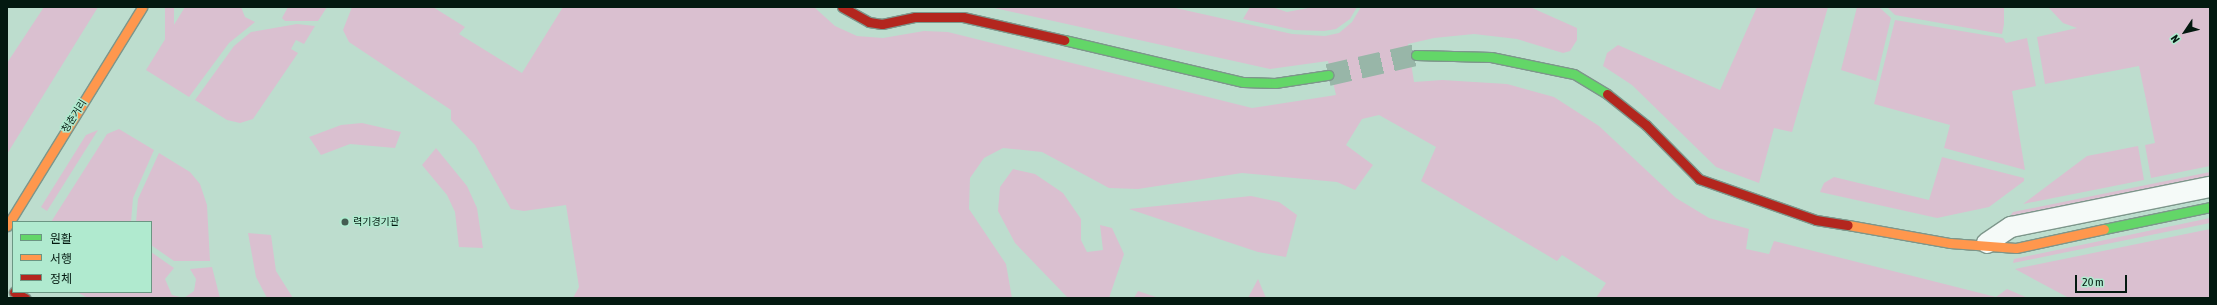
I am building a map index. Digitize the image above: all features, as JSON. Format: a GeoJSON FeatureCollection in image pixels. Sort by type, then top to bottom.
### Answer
{"type":"FeatureCollection","features":[{"type":"Feature","properties":{"kind":"street","name":"청춘거리"},"geometry":{"type":"LineString","coordinates":[[7,226],[142,7]]}},
{"type":"Feature","properties":{"kind":"street"},"geometry":{"type":"LineString","coordinates":[[842,7],[869,22],[882,24],[921,16],[963,17],[1243,82],[1275,84],[1328,75]]}},
{"type":"Feature","properties":{"kind":"street"},"geometry":{"type":"LineString","coordinates":[[1416,55],[1491,57],[1574,74],[1597,86],[1646,125],[1699,179],[1736,195],[1816,220],[1950,243],[1987,243],[2016,248],[2210,207]]}},
{"type":"Feature","properties":{"kind":"street"},"geometry":{"type":"LineString","coordinates":[[1987,243],[2012,227],[2210,187]]}},
{"type":"Feature","properties":{"kind":"street"},"geometry":{"type":"LineString","coordinates":[[16,293],[25,298]]}},
{"type":"Feature","properties":{"kind":"shaded area"},"geometry":{"type":"Polygon","coordinates":[[[44,7],[98,7],[7,154],[7,63],[44,7]]]}},
{"type":"Feature","properties":{"kind":"shaded area"},"geometry":{"type":"Polygon","coordinates":[[[165,7],[174,7],[174,54],[165,54],[165,7]]]}},
{"type":"Feature","properties":{"kind":"shaded area"},"geometry":{"type":"Polygon","coordinates":[[[185,7],[241,7],[245,17],[255,22],[229,43],[189,97],[146,70],[185,7]]]}},
{"type":"Feature","properties":{"kind":"shaded area"},"geometry":{"type":"Polygon","coordinates":[[[288,7],[327,7],[318,21],[285,21],[282,18],[288,7]]]}},
{"type":"Feature","properties":{"kind":"shaded area"},"geometry":{"type":"Polygon","coordinates":[[[352,7],[433,7],[465,27],[459,34],[522,73],[563,7],[814,7],[835,26],[857,36],[883,38],[924,31],[948,32],[1252,108],[1336,95],[1328,61],[1270,69],[990,7],[1171,7],[1292,34],[1325,36],[1339,33],[1352,22],[1361,7],[1530,7],[1577,28],[1577,40],[1570,51],[1563,53],[1517,39],[1474,34],[1434,38],[1408,44],[1414,82],[1442,80],[1507,84],[1554,97],[1599,126],[1676,198],[1709,218],[1749,229],[1746,249],[1769,254],[1774,241],[1996,297],[2007,289],[2028,298],[1596,298],[1606,283],[1562,255],[1557,261],[1421,181],[1436,147],[1379,115],[1362,119],[1346,145],[1373,165],[1355,190],[1337,182],[1242,173],[1138,189],[1109,188],[1042,152],[1003,148],[984,158],[970,178],[969,209],[1006,264],[1012,298],[573,298],[579,287],[566,205],[524,211],[511,209],[475,145],[451,120],[451,110],[349,42],[343,30],[352,7]]]}},
{"type":"Feature","properties":{"kind":"shaded area"},"geometry":{"type":"Polygon","coordinates":[[[1250,7],[1272,7],[1287,12],[1313,7],[1357,7],[1350,19],[1336,29],[1324,31],[1294,30],[1243,19],[1250,7]]]}},
{"type":"Feature","properties":{"kind":"shaded area"},"geometry":{"type":"Polygon","coordinates":[[[1757,7],[1828,7],[1792,132],[1774,128],[1759,183],[1716,167],[1632,85],[1603,66],[1607,53],[1618,45],[1720,90],[1757,7]]]}},
{"type":"Feature","properties":{"kind":"shaded area"},"geometry":{"type":"Polygon","coordinates":[[[1857,7],[1879,7],[1891,18],[1876,81],[1841,70],[1857,7]]]}},
{"type":"Feature","properties":{"kind":"shaded area"},"geometry":{"type":"Polygon","coordinates":[[[1887,7],[2004,7],[2004,24],[2002,34],[1895,15],[1887,7]]]}},
{"type":"Feature","properties":{"kind":"shaded area"},"geometry":{"type":"Polygon","coordinates":[[[2048,7],[2210,7],[2210,166],[2151,178],[2145,145],[2155,143],[2139,66],[2045,84],[2037,37],[2077,28],[2063,23],[2048,7]]]}},
{"type":"Feature","properties":{"kind":"shaded area"},"geometry":{"type":"Polygon","coordinates":[[[1895,20],[2003,38],[2006,43],[2027,38],[2036,86],[2012,91],[2025,170],[1944,148],[1950,125],[1874,104],[1895,20]]]}},
{"type":"Feature","properties":{"kind":"shaded area"},"geometry":{"type":"Polygon","coordinates":[[[297,24],[315,26],[304,44],[296,40],[291,49],[298,53],[253,119],[240,123],[227,120],[195,100],[234,46],[251,32],[297,24]]]}},
{"type":"Feature","properties":{"kind":"shaded area"},"geometry":{"type":"Polygon","coordinates":[[[362,123],[401,132],[395,148],[350,144],[321,155],[309,137],[341,125],[362,123]]]}},
{"type":"Feature","properties":{"kind":"shaded area"},"geometry":{"type":"Polygon","coordinates":[[[119,129],[154,150],[133,198],[131,221],[52,221],[107,134],[119,129]]]}},
{"type":"Feature","properties":{"kind":"shaded area"},"geometry":{"type":"Polygon","coordinates":[[[98,130],[47,211],[41,207],[86,135],[98,130]]]}},
{"type":"Feature","properties":{"kind":"shaded area"},"geometry":{"type":"Polygon","coordinates":[[[2138,146],[2144,180],[2023,204],[2087,156],[2138,146]]]}},
{"type":"Feature","properties":{"kind":"shaded area"},"geometry":{"type":"Polygon","coordinates":[[[436,148],[467,186],[477,208],[483,248],[459,247],[455,212],[447,195],[422,165],[436,148]]]}},
{"type":"Feature","properties":{"kind":"shaded area"},"geometry":{"type":"Polygon","coordinates":[[[159,153],[190,172],[200,184],[207,205],[210,261],[174,261],[152,246],[152,221],[136,221],[138,199],[159,153]]]}},
{"type":"Feature","properties":{"kind":"shaded area"},"geometry":{"type":"Polygon","coordinates":[[[1942,157],[2024,178],[2024,181],[1989,207],[1937,218],[1820,192],[1824,183],[1834,177],[1929,200],[1942,157]]]}},
{"type":"Feature","properties":{"kind":"shaded area"},"geometry":{"type":"Polygon","coordinates":[[[1013,169],[1035,174],[1063,193],[1081,219],[1081,240],[1087,252],[1103,250],[1100,225],[1112,228],[1124,254],[1109,298],[1068,298],[1015,243],[998,211],[1000,187],[1013,169]]]}},
{"type":"Feature","properties":{"kind":"shaded area"},"geometry":{"type":"Polygon","coordinates":[[[2210,172],[2210,178],[2010,216],[2013,212],[2210,172]]]}},
{"type":"Feature","properties":{"kind":"shaded area"},"geometry":{"type":"Polygon","coordinates":[[[1251,196],[1279,202],[1297,215],[1286,257],[1258,252],[1129,209],[1251,196]]]}},
{"type":"Feature","properties":{"kind":"shaded area"},"geometry":{"type":"Polygon","coordinates":[[[2210,218],[2210,223],[2013,263],[2014,259],[2210,218]]]}},
{"type":"Feature","properties":{"kind":"shaded area"},"geometry":{"type":"Polygon","coordinates":[[[2210,229],[2210,298],[2069,298],[2015,269],[2210,229]]]}},
{"type":"Feature","properties":{"kind":"shaded area"},"geometry":{"type":"Polygon","coordinates":[[[248,233],[271,235],[276,271],[293,298],[267,298],[256,277],[248,233]]]}},
{"type":"Feature","properties":{"kind":"shaded area"},"geometry":{"type":"Polygon","coordinates":[[[152,253],[174,268],[165,279],[172,295],[184,298],[88,298],[79,293],[152,293],[152,253]]]}},
{"type":"Feature","properties":{"kind":"shaded area"},"geometry":{"type":"Polygon","coordinates":[[[212,267],[220,298],[184,298],[194,291],[196,279],[190,269],[212,267]]]}},
{"type":"Feature","properties":{"kind":"shaded area"},"geometry":{"type":"Polygon","coordinates":[[[1258,279],[1266,298],[1248,298],[1258,279]]]}},
{"type":"Feature","properties":{"kind":"shaded area"},"geometry":{"type":"Polygon","coordinates":[[[1138,291],[1159,298],[1134,298],[1138,291]]]}},
{"type":"Feature","properties":{"kind":"tunnel"},"geometry":{"type":"LineString","coordinates":[[1328,75],[1416,55]]}},
{"type":"Feature","properties":{"kind":"traffic: fast"},"geometry":{"type":"LineString","coordinates":[[1064,40],[1243,82],[1275,83],[1328,75]]}},
{"type":"Feature","properties":{"kind":"traffic: fast"},"geometry":{"type":"LineString","coordinates":[[1416,55],[1491,57],[1574,74],[1607,94]]}},
{"type":"Feature","properties":{"kind":"traffic: fast"},"geometry":{"type":"LineString","coordinates":[[2104,229],[2210,207]]}},
{"type":"Feature","properties":{"kind":"traffic: slow"},"geometry":{"type":"LineString","coordinates":[[7,226],[142,7]]}},
{"type":"Feature","properties":{"kind":"traffic: slow"},"geometry":{"type":"LineString","coordinates":[[1848,225],[1950,243],[2016,248],[2104,229]]}},
{"type":"Feature","properties":{"kind":"traffic: jam"},"geometry":{"type":"LineString","coordinates":[[842,7],[869,22],[882,24],[915,17],[963,17],[1064,40]]}},
{"type":"Feature","properties":{"kind":"traffic: jam"},"geometry":{"type":"LineString","coordinates":[[1607,94],[1646,125],[1699,179],[1816,220],[1848,225]]}},
{"type":"Feature","properties":{"kind":"traffic: jam"},"geometry":{"type":"LineString","coordinates":[[16,293],[25,298]]}},
{"type":"Feature","properties":{"kind":"place","name":"력기경기관"},"geometry":{"type":"Point","coordinates":[345,222]}}]}
